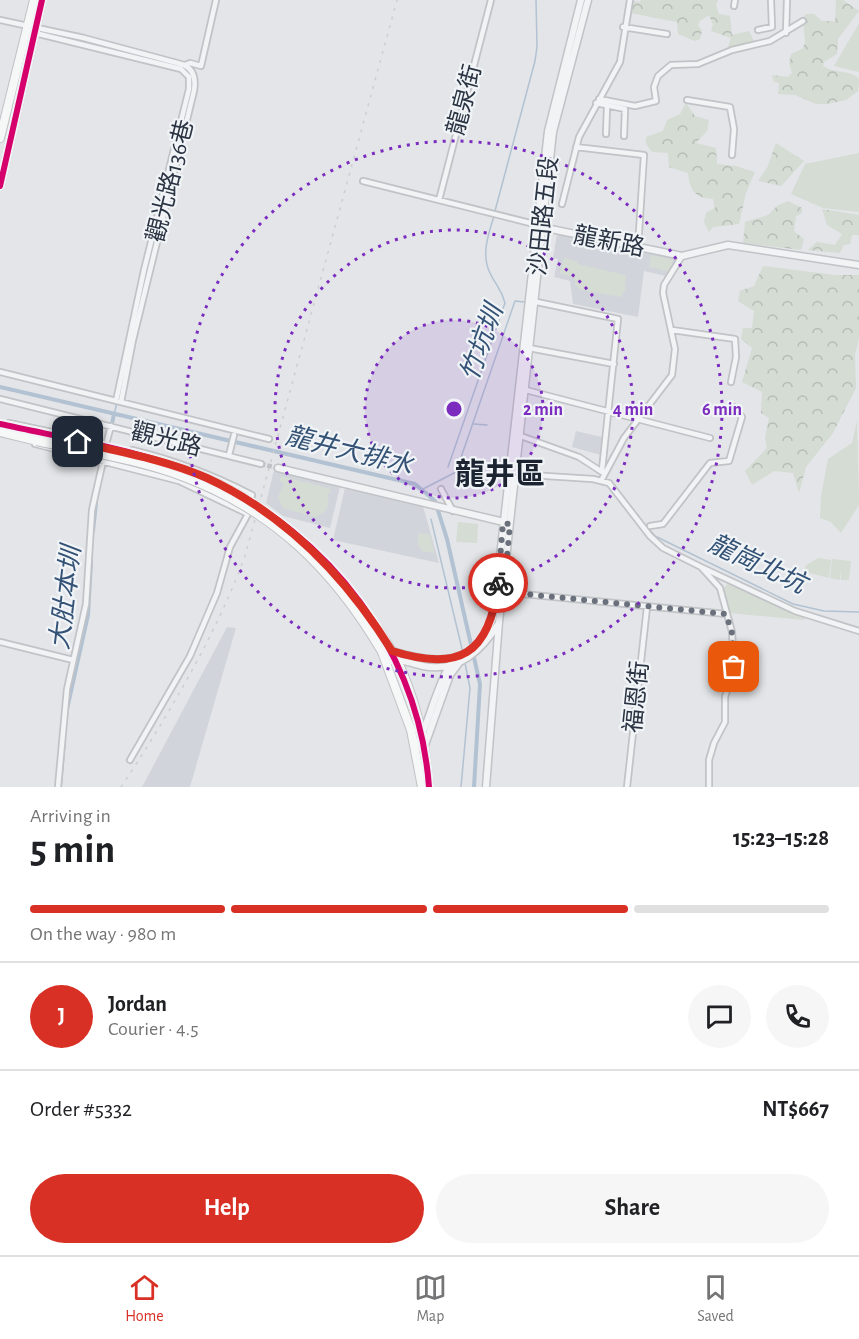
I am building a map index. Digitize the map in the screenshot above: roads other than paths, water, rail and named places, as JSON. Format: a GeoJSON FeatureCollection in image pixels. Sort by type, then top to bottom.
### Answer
{"type":"FeatureCollection","features":[{"type":"Feature","properties":{"kind":"main road"},"geometry":{"type":"LineString","coordinates":[[0,186],[33,29],[34,0]]}},
{"type":"Feature","properties":{"kind":"main road"},"geometry":{"type":"LineString","coordinates":[[0,138],[42,0]]}},
{"type":"Feature","properties":{"kind":"main road"},"geometry":{"type":"LineString","coordinates":[[0,423],[38,437],[183,476],[236,500],[258,513],[300,546],[332,578],[352,603],[382,652],[416,747],[422,787]]}},
{"type":"Feature","properties":{"kind":"main road"},"geometry":{"type":"LineString","coordinates":[[0,433],[38,437],[162,462],[205,478],[238,494],[281,523],[319,556],[358,599],[392,651],[425,745],[429,787]]}},
{"type":"Feature","properties":{"kind":"street"},"geometry":{"type":"LineString","coordinates":[[33,29],[84,38],[185,65],[201,66],[216,0]]}},
{"type":"Feature","properties":{"kind":"street","name":"龍泉街"},"geometry":{"type":"LineString","coordinates":[[439,200],[491,0]]}},
{"type":"Feature","properties":{"kind":"street","name":"沙田路五段"},"geometry":{"type":"LineString","coordinates":[[507,523],[551,129],[581,0]]}},
{"type":"Feature","properties":{"kind":"street","name":"沙田路五段"},"geometry":{"type":"LineString","coordinates":[[574,38],[588,0]]}},
{"type":"Feature","properties":{"kind":"street"},"geometry":{"type":"LineString","coordinates":[[562,204],[576,147],[597,101],[619,65],[630,0]]}},
{"type":"Feature","properties":{"kind":"street"},"geometry":{"type":"LineString","coordinates":[[758,30],[772,27],[771,0]]}},
{"type":"Feature","properties":{"kind":"street"},"geometry":{"type":"LineString","coordinates":[[786,33],[787,0]]}},
{"type":"Feature","properties":{"kind":"street"},"geometry":{"type":"LineString","coordinates":[[0,20],[181,69],[189,76],[189,89],[144,270],[118,402]]}},
{"type":"Feature","properties":{"kind":"street"},"geometry":{"type":"LineString","coordinates":[[597,101],[635,106],[656,101],[654,87],[658,76],[671,65],[698,64],[732,50],[770,41],[802,21]]}},
{"type":"Feature","properties":{"kind":"street"},"geometry":{"type":"LineString","coordinates":[[624,27],[668,34]]}},
{"type":"Feature","properties":{"kind":"street","name":"觀光路136巷"},"geometry":{"type":"LineString","coordinates":[[118,402],[194,91],[194,76],[185,65]]}},
{"type":"Feature","properties":{"kind":"street"},"geometry":{"type":"LineString","coordinates":[[687,100],[730,107],[733,122],[732,155]]}},
{"type":"Feature","properties":{"kind":"street"},"geometry":{"type":"LineString","coordinates":[[597,101],[607,107],[626,110],[624,136]]}},
{"type":"Feature","properties":{"kind":"street"},"geometry":{"type":"LineString","coordinates":[[606,134],[607,107]]}},
{"type":"Feature","properties":{"kind":"street"},"geometry":{"type":"LineString","coordinates":[[576,147],[644,155],[638,247]]}},
{"type":"Feature","properties":{"kind":"street","name":"龍新路"},"geometry":{"type":"LineString","coordinates":[[363,181],[541,226],[682,256],[728,245],[859,265]]}},
{"type":"Feature","properties":{"kind":"street"},"geometry":{"type":"LineString","coordinates":[[601,481],[624,438],[641,419],[672,375],[676,355],[664,285],[682,256]]}},
{"type":"Feature","properties":{"kind":"street"},"geometry":{"type":"LineString","coordinates":[[532,301],[616,316],[618,324],[601,481]]}},
{"type":"Feature","properties":{"kind":"street","name":"沙田路五段"},"geometry":{"type":"LineString","coordinates":[[522,389],[529,348],[532,301]]}},
{"type":"Feature","properties":{"kind":"street"},"geometry":{"type":"LineString","coordinates":[[672,330],[735,339],[731,382]]}},
{"type":"Feature","properties":{"kind":"street"},"geometry":{"type":"LineString","coordinates":[[529,348],[614,364]]}},
{"type":"Feature","properties":{"kind":"street"},"geometry":{"type":"LineString","coordinates":[[0,372],[269,439]]}},
{"type":"Feature","properties":{"kind":"street"},"geometry":{"type":"LineString","coordinates":[[522,389],[710,438]]}},
{"type":"Feature","properties":{"kind":"street","name":"觀光路"},"geometry":{"type":"LineString","coordinates":[[0,399],[229,453],[261,464]]}},
{"type":"Feature","properties":{"kind":"street"},"geometry":{"type":"LineString","coordinates":[[650,525],[663,524],[710,463],[729,462],[742,417],[734,407]]}},
{"type":"Feature","properties":{"kind":"street"},"geometry":{"type":"LineString","coordinates":[[0,423],[15,423],[168,458],[252,495],[248,514],[230,547],[217,593],[190,656],[130,760]]}},
{"type":"Feature","properties":{"kind":"street"},"geometry":{"type":"LineString","coordinates":[[106,444],[111,426]]}},
{"type":"Feature","properties":{"kind":"street"},"geometry":{"type":"LineString","coordinates":[[0,433],[198,488],[248,514]]}},
{"type":"Feature","properties":{"kind":"street"},"geometry":{"type":"LineString","coordinates":[[229,453],[234,435]]}},
{"type":"Feature","properties":{"kind":"street"},"geometry":{"type":"LineString","coordinates":[[517,435],[579,457],[602,470]]}},
{"type":"Feature","properties":{"kind":"street"},"geometry":{"type":"LineString","coordinates":[[58,787],[64,711],[86,604],[92,510],[103,461]]}},
{"type":"Feature","properties":{"kind":"street"},"geometry":{"type":"LineString","coordinates":[[278,468],[507,523]]}},
{"type":"Feature","properties":{"kind":"street"},"geometry":{"type":"LineString","coordinates":[[512,474],[609,483],[653,539],[663,548],[795,611],[859,631]]}},
{"type":"Feature","properties":{"kind":"street"},"geometry":{"type":"LineString","coordinates":[[441,489],[450,510]]}},
{"type":"Feature","properties":{"kind":"street"},"geometry":{"type":"LineString","coordinates":[[416,747],[449,666],[486,638],[496,620],[504,592],[507,523]]}},
{"type":"Feature","properties":{"kind":"street"},"geometry":{"type":"LineString","coordinates":[[486,787],[496,620],[507,523]]}},
{"type":"Feature","properties":{"kind":"street"},"geometry":{"type":"LineString","coordinates":[[700,567],[720,588],[732,633],[734,667],[726,697],[725,722],[714,743],[709,760],[709,787]]}},
{"type":"Feature","properties":{"kind":"street"},"geometry":{"type":"LineString","coordinates":[[720,588],[728,578]]}},
{"type":"Feature","properties":{"kind":"street"},"geometry":{"type":"LineString","coordinates":[[504,592],[726,614]]}},
{"type":"Feature","properties":{"kind":"street","name":"福恩街"},"geometry":{"type":"LineString","coordinates":[[627,787],[647,607]]}},
{"type":"Feature","properties":{"kind":"street"},"geometry":{"type":"LineString","coordinates":[[0,642],[73,660]]}},
{"type":"Feature","properties":{"kind":"street"},"geometry":{"type":"LineString","coordinates":[[392,651],[429,661],[457,660]]}},
{"type":"Feature","properties":{"kind":"street"},"geometry":{"type":"LineString","coordinates":[[387,662],[396,659],[426,666],[449,666]]}},
{"type":"Feature","properties":{"kind":"street"},"geometry":{"type":"LineString","coordinates":[[425,745],[457,660]]}},
{"type":"Feature","properties":{"kind":"street"},"geometry":{"type":"LineString","coordinates":[[627,787],[635,787]]}},
{"type":"Feature","properties":{"kind":"waterway"},"geometry":{"type":"LineString","coordinates":[[495,211],[535,61],[536,0]]}},
{"type":"Feature","properties":{"kind":"waterway"},"geometry":{"type":"LineString","coordinates":[[8,24],[24,27]]}},
{"type":"Feature","properties":{"kind":"waterway"},"geometry":{"type":"LineString","coordinates":[[37,30],[135,54]]}},
{"type":"Feature","properties":{"kind":"waterway"},"geometry":{"type":"LineString","coordinates":[[448,467],[505,303],[490,273],[486,259],[486,245],[494,216]]}},
{"type":"Feature","properties":{"kind":"waterway","name":"竹坑圳"},"geometry":{"type":"LineString","coordinates":[[423,489],[456,472],[515,301],[524,302]]}},
{"type":"Feature","properties":{"kind":"waterway","name":"龍井大排水"},"geometry":{"type":"LineString","coordinates":[[0,387],[415,484],[435,501],[447,539],[480,684],[474,787]]}},
{"type":"Feature","properties":{"kind":"waterway"},"geometry":{"type":"LineString","coordinates":[[114,414],[117,403]]}},
{"type":"Feature","properties":{"kind":"waterway","name":"大肚本圳"},"geometry":{"type":"LineString","coordinates":[[111,428],[114,414]]}},
{"type":"Feature","properties":{"kind":"waterway","name":"龍崗北坑"},"geometry":{"type":"LineString","coordinates":[[474,424],[487,425]]}},
{"type":"Feature","properties":{"kind":"waterway","name":"大肚本圳"},"geometry":{"type":"LineString","coordinates":[[93,531],[96,503]]}},
{"type":"Feature","properties":{"kind":"waterway"},"geometry":{"type":"LineString","coordinates":[[431,519],[463,653]]}},
{"type":"Feature","properties":{"kind":"waterway","name":"龍崗北坑"},"geometry":{"type":"LineString","coordinates":[[648,528],[655,536],[793,604],[824,611],[859,612]]}},
{"type":"Feature","properties":{"kind":"waterway","name":"大肚本圳"},"geometry":{"type":"LineString","coordinates":[[67,709],[88,615],[91,562]]}},
{"type":"Feature","properties":{"kind":"waterway"},"geometry":{"type":"LineString","coordinates":[[461,787],[470,688],[465,663]]}},
{"type":"Feature","properties":{"kind":"waterway","name":"大肚本圳"},"geometry":{"type":"LineString","coordinates":[[60,787],[64,740]]}},
{"type":"Feature","properties":{"kind":"tunnel"},"geometry":{"type":"LineString","coordinates":[[261,464],[278,468]]}},
{"type":"Feature","properties":{"kind":"railway"},"geometry":{"type":"LineString","coordinates":[[121,787],[156,733],[206,645],[245,556],[397,0]]}},
{"type":"Feature","properties":{"kind":"district","name":"龍井區"},"geometry":{"type":"Point","coordinates":[500,475]}}]}
